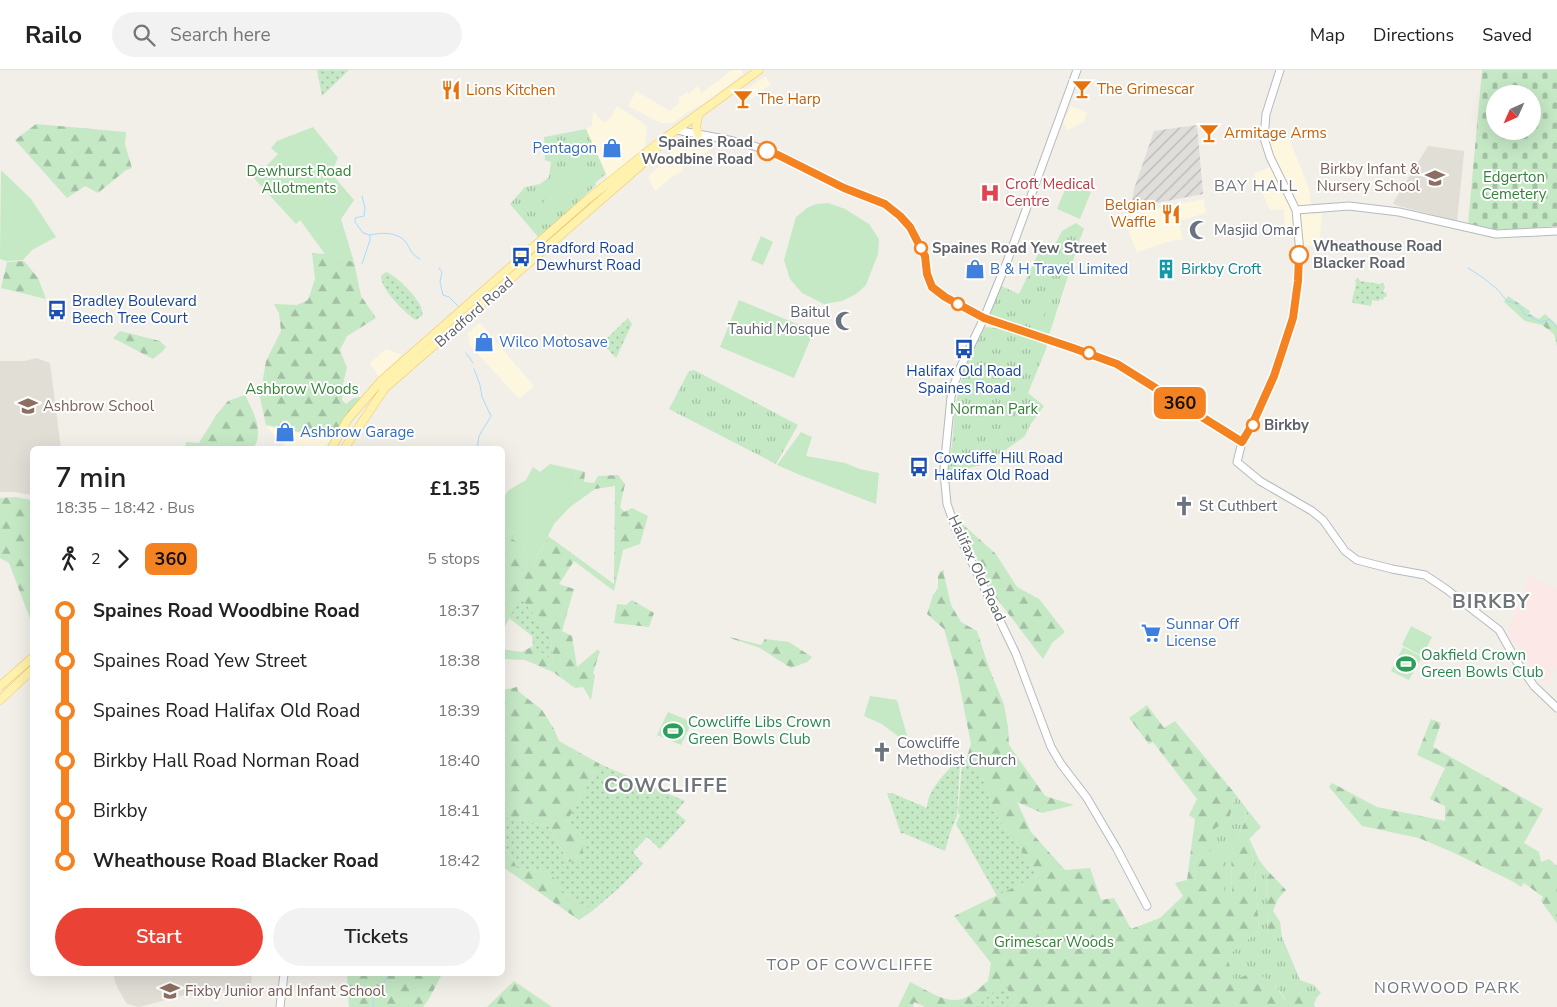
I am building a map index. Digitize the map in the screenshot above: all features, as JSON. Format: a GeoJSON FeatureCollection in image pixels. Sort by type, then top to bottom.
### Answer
{"type":"FeatureCollection","features":[{"type":"Feature","properties":{"kind":"main road"},"geometry":{"type":"LineString","coordinates":[[333,446],[348,419],[381,381],[588,199],[661,141],[759,70]]}},
{"type":"Feature","properties":{"kind":"main road"},"geometry":{"type":"LineString","coordinates":[[698,134],[696,126],[699,114]]}},
{"type":"Feature","properties":{"kind":"main road","name":"Bradford Road"},"geometry":{"type":"LineString","coordinates":[[346,446],[385,388],[617,186],[678,130]]}},
{"type":"Feature","properties":{"kind":"main road"},"geometry":{"type":"LineString","coordinates":[[0,686],[30,660]]}},
{"type":"Feature","properties":{"kind":"main road"},"geometry":{"type":"LineString","coordinates":[[0,700],[30,672]]}},
{"type":"Feature","properties":{"kind":"street","name":"Halifax Old Road"},"geometry":{"type":"LineString","coordinates":[[1077,70],[984,318],[960,368],[952,391],[944,470],[947,504],[963,543],[1016,654],[1051,747],[1061,764],[1087,798],[1147,906]]}},
{"type":"Feature","properties":{"kind":"street"},"geometry":{"type":"LineString","coordinates":[[1280,70],[1266,114],[1264,138],[1270,157],[1296,210],[1300,254],[1298,281],[1293,318],[1276,370],[1252,425],[1242,442],[1237,462],[1260,481],[1307,507],[1317,515],[1323,520],[1345,550],[1357,560],[1425,575],[1446,589],[1499,630],[1516,662],[1534,686],[1557,708]]}},
{"type":"Feature","properties":{"kind":"street"},"geometry":{"type":"LineString","coordinates":[[678,130],[751,145],[778,155],[844,188],[885,204],[904,219],[914,234],[925,256],[927,274],[932,287],[945,297],[984,318],[1117,364],[1242,442]]}},
{"type":"Feature","properties":{"kind":"street"},"geometry":{"type":"LineString","coordinates":[[1296,210],[1349,206],[1399,212],[1496,234],[1557,231]]}},
{"type":"Feature","properties":{"kind":"street"},"geometry":{"type":"LineString","coordinates":[[280,1007],[284,976]]}},
{"type":"Feature","properties":{"kind":"shaded area"},"geometry":{"type":"Polygon","coordinates":[[[732,70],[741,70],[743,74],[673,123],[661,123],[628,106],[636,91],[670,111],[680,102],[678,99],[687,92],[689,94],[698,86],[702,93],[732,70]]]}},
{"type":"Feature","properties":{"kind":"shaded area"},"geometry":{"type":"Polygon","coordinates":[[[765,76],[771,84],[750,100],[744,92],[765,76]]]}},
{"type":"Feature","properties":{"kind":"shaded area"},"geometry":{"type":"Polygon","coordinates":[[[617,106],[647,126],[645,146],[608,178],[586,129],[592,126],[593,111],[604,123],[610,119],[617,106]]]}},
{"type":"Feature","properties":{"kind":"shaded area"},"geometry":{"type":"Polygon","coordinates":[[[1071,106],[1087,113],[1084,122],[1068,130],[1063,123],[1071,106]]]}},
{"type":"Feature","properties":{"kind":"shaded area"},"geometry":{"type":"Polygon","coordinates":[[[1197,125],[1203,194],[1131,208],[1134,189],[1154,131],[1197,125]]]}},
{"type":"Feature","properties":{"kind":"shaded area"},"geometry":{"type":"Polygon","coordinates":[[[1288,136],[1309,189],[1312,214],[1322,214],[1319,247],[1303,245],[1302,234],[1285,235],[1284,209],[1270,210],[1254,174],[1276,164],[1269,138],[1288,136]]]}},
{"type":"Feature","properties":{"kind":"shaded area"},"geometry":{"type":"Polygon","coordinates":[[[707,139],[716,141],[708,151],[698,158],[686,162],[668,159],[673,146],[696,144],[707,139]]]}},
{"type":"Feature","properties":{"kind":"shaded area","name":"Birkby Infant & Nursery School"},"geometry":{"type":"Polygon","coordinates":[[[1428,146],[1464,151],[1457,221],[1393,203],[1428,146]]]}},
{"type":"Feature","properties":{"kind":"shaded area"},"geometry":{"type":"Polygon","coordinates":[[[662,164],[682,166],[683,171],[673,176],[655,191],[648,177],[662,164]]]}},
{"type":"Feature","properties":{"kind":"shaded area"},"geometry":{"type":"Polygon","coordinates":[[[1204,199],[1206,213],[1178,221],[1183,239],[1166,242],[1137,252],[1127,227],[1130,214],[1204,199]]]}},
{"type":"Feature","properties":{"kind":"shaded area"},"geometry":{"type":"Polygon","coordinates":[[[480,323],[534,386],[519,399],[470,345],[468,333],[480,323]]]}},
{"type":"Feature","properties":{"kind":"shaded area"},"geometry":{"type":"Polygon","coordinates":[[[386,349],[402,355],[379,377],[370,363],[386,349]]]}},
{"type":"Feature","properties":{"kind":"shaded area","name":"Ashbrow School"},"geometry":{"type":"Polygon","coordinates":[[[36,358],[50,363],[61,446],[30,446],[30,495],[0,492],[0,361],[25,361],[36,358]]]}},
{"type":"Feature","properties":{"kind":"shaded area","name":"Ashbrow Garage"},"geometry":{"type":"Polygon","coordinates":[[[266,426],[331,439],[326,446],[286,446],[266,426]]]}},
{"type":"Feature","properties":{"kind":"shaded area"},"geometry":{"type":"Polygon","coordinates":[[[1529,576],[1557,589],[1557,666],[1548,683],[1543,685],[1507,633],[1529,576]]]}},
{"type":"Feature","properties":{"kind":"shaded area","name":"Fixby Junior and Infant School"},"geometry":{"type":"Polygon","coordinates":[[[114,976],[252,976],[251,988],[189,994],[139,1007],[127,1004],[117,987],[114,976]]]}},
{"type":"Feature","properties":{"kind":"green space"},"geometry":{"type":"Polygon","coordinates":[[[317,70],[349,70],[322,96],[317,70]]]}},
{"type":"Feature","properties":{"kind":"green space","name":"Edgerton Cemetery"},"geometry":{"type":"Polygon","coordinates":[[[1482,70],[1557,70],[1557,226],[1498,231],[1468,224],[1482,70]]]}},
{"type":"Feature","properties":{"kind":"green space"},"geometry":{"type":"Polygon","coordinates":[[[36,124],[126,132],[125,144],[132,168],[126,170],[98,193],[85,186],[67,198],[15,140],[36,124]]]}},
{"type":"Feature","properties":{"kind":"green space","name":"Dewhurst Road Allotments"},"geometry":{"type":"Polygon","coordinates":[[[313,127],[338,158],[331,173],[354,200],[341,219],[354,262],[325,254],[300,220],[296,224],[252,176],[262,165],[265,167],[278,154],[271,148],[277,141],[313,127]]]}},
{"type":"Feature","properties":{"kind":"green space"},"geometry":{"type":"Polygon","coordinates":[[[586,129],[606,174],[539,238],[510,204],[525,187],[540,184],[549,177],[551,162],[545,160],[544,137],[586,129]]]}},
{"type":"Feature","properties":{"kind":"green space"},"geometry":{"type":"Polygon","coordinates":[[[578,167],[593,182],[569,203],[555,188],[578,167]]]}},
{"type":"Feature","properties":{"kind":"green space"},"geometry":{"type":"Polygon","coordinates":[[[1,170],[31,199],[56,237],[32,250],[23,260],[7,261],[0,259],[1,170]]]}},
{"type":"Feature","properties":{"kind":"green space"},"geometry":{"type":"Polygon","coordinates":[[[1068,182],[1091,192],[1080,219],[1057,209],[1068,182]]]}},
{"type":"Feature","properties":{"kind":"green space"},"geometry":{"type":"Polygon","coordinates":[[[542,186],[551,188],[554,202],[551,209],[541,219],[534,211],[546,199],[547,192],[540,188],[542,186]]]}},
{"type":"Feature","properties":{"kind":"green space"},"geometry":{"type":"Polygon","coordinates":[[[828,203],[845,209],[869,224],[879,239],[878,254],[866,285],[856,294],[842,301],[824,304],[802,293],[790,279],[784,260],[796,217],[807,208],[816,204],[828,203]]]}},
{"type":"Feature","properties":{"kind":"green space","name":"Norman Park"},"geometry":{"type":"Polygon","coordinates":[[[1076,223],[1084,229],[1046,349],[1028,393],[1044,406],[1030,425],[1025,436],[1004,451],[981,465],[946,474],[952,445],[955,407],[968,351],[985,327],[1004,329],[1007,322],[989,316],[1001,286],[1019,294],[1039,252],[1053,248],[1062,231],[1076,223]]]}},
{"type":"Feature","properties":{"kind":"green space"},"geometry":{"type":"Polygon","coordinates":[[[761,236],[773,242],[763,265],[751,260],[761,236]]]}},
{"type":"Feature","properties":{"kind":"green space","name":"Ashbrow Woods"},"geometry":{"type":"Polygon","coordinates":[[[312,253],[325,254],[354,262],[361,296],[376,318],[347,336],[340,350],[347,368],[342,400],[346,404],[354,398],[361,397],[344,418],[331,439],[266,425],[258,389],[262,385],[266,361],[281,331],[279,313],[274,304],[297,305],[308,300],[315,279],[312,253]]]}},
{"type":"Feature","properties":{"kind":"green space"},"geometry":{"type":"Polygon","coordinates":[[[24,261],[38,278],[46,299],[1,288],[7,262],[24,261]]]}},
{"type":"Feature","properties":{"kind":"green space"},"geometry":{"type":"Polygon","coordinates":[[[386,272],[395,277],[411,292],[419,303],[423,315],[416,320],[394,301],[382,282],[381,276],[386,272]]]}},
{"type":"Feature","properties":{"kind":"green space"},"geometry":{"type":"Polygon","coordinates":[[[1358,278],[1360,281],[1383,283],[1385,287],[1383,292],[1387,293],[1386,297],[1379,301],[1372,300],[1371,306],[1353,303],[1355,280],[1358,278]]]}},
{"type":"Feature","properties":{"kind":"green space"},"geometry":{"type":"Polygon","coordinates":[[[1035,296],[1049,302],[1041,323],[1027,317],[1035,296]]]}},
{"type":"Feature","properties":{"kind":"green space"},"geometry":{"type":"Polygon","coordinates":[[[1508,296],[1530,311],[1529,314],[1539,319],[1545,314],[1557,325],[1557,346],[1554,334],[1542,325],[1525,321],[1504,302],[1508,296]]]}},
{"type":"Feature","properties":{"kind":"green space"},"geometry":{"type":"Polygon","coordinates":[[[739,300],[814,331],[794,378],[720,347],[739,300]]]}},
{"type":"Feature","properties":{"kind":"green space"},"geometry":{"type":"Polygon","coordinates":[[[628,318],[632,324],[616,358],[602,343],[628,318]]]}},
{"type":"Feature","properties":{"kind":"green space"},"geometry":{"type":"Polygon","coordinates":[[[120,331],[160,341],[166,347],[153,359],[113,338],[120,331]]]}},
{"type":"Feature","properties":{"kind":"green space"},"geometry":{"type":"Polygon","coordinates":[[[694,370],[798,425],[776,464],[669,409],[689,371],[694,370]]]}},
{"type":"Feature","properties":{"kind":"green space"},"geometry":{"type":"Polygon","coordinates":[[[245,395],[258,428],[254,446],[185,446],[186,442],[199,443],[217,414],[228,401],[245,395]]]}},
{"type":"Feature","properties":{"kind":"green space"},"geometry":{"type":"Polygon","coordinates":[[[801,432],[812,437],[806,456],[845,463],[860,469],[879,473],[876,504],[777,465],[801,432]]]}},
{"type":"Feature","properties":{"kind":"green space"},"geometry":{"type":"Polygon","coordinates":[[[550,464],[577,470],[573,485],[595,489],[570,507],[554,524],[534,563],[520,558],[525,546],[512,539],[515,533],[505,527],[505,494],[526,480],[533,467],[540,472],[550,464]]]}},
{"type":"Feature","properties":{"kind":"green space"},"geometry":{"type":"Polygon","coordinates":[[[577,470],[585,472],[584,482],[594,483],[598,476],[618,475],[625,484],[620,507],[624,512],[632,508],[648,516],[640,544],[623,550],[614,591],[574,561],[559,584],[574,589],[562,631],[572,636],[577,667],[597,650],[600,651],[593,673],[595,675],[591,700],[583,687],[575,688],[553,672],[525,660],[505,659],[505,649],[522,652],[533,646],[553,661],[551,637],[521,598],[505,626],[505,527],[515,533],[525,546],[521,557],[534,563],[548,536],[614,584],[615,486],[595,489],[573,485],[577,470]]]}},
{"type":"Feature","properties":{"kind":"green space"},"geometry":{"type":"Polygon","coordinates":[[[15,497],[30,500],[30,619],[9,563],[0,558],[0,498],[15,497]]]}},
{"type":"Feature","properties":{"kind":"green space"},"geometry":{"type":"Polygon","coordinates":[[[959,521],[996,554],[1017,587],[1039,599],[1065,632],[1052,643],[1043,659],[994,595],[959,521]]]}},
{"type":"Feature","properties":{"kind":"green space","name":"Grimescar Woods"},"geometry":{"type":"Polygon","coordinates":[[[944,570],[951,605],[961,622],[977,631],[1004,705],[1009,745],[1045,796],[1074,805],[1042,813],[1017,802],[1031,832],[1065,870],[1090,868],[1101,900],[1114,898],[1131,929],[1160,918],[1183,896],[1175,883],[1187,880],[1195,819],[1189,815],[1197,799],[1153,742],[1149,744],[1129,718],[1147,705],[1164,728],[1175,721],[1236,795],[1229,819],[1222,858],[1232,904],[1231,852],[1249,812],[1261,827],[1249,839],[1255,870],[1259,931],[1227,956],[1234,979],[1254,972],[1273,982],[1285,1000],[1298,985],[1307,996],[1317,997],[1314,1004],[1315,1007],[1013,1007],[1006,983],[974,1007],[925,1007],[914,1002],[913,1007],[898,1007],[910,982],[942,998],[956,1000],[969,996],[988,981],[991,963],[954,916],[1039,875],[993,810],[981,773],[965,763],[971,744],[958,678],[944,629],[927,614],[933,595],[938,588],[938,576],[944,570]]]}},
{"type":"Feature","properties":{"kind":"green space"},"geometry":{"type":"Polygon","coordinates":[[[521,597],[551,637],[553,662],[533,646],[532,636],[509,618],[521,597]]]}},
{"type":"Feature","properties":{"kind":"green space"},"geometry":{"type":"Polygon","coordinates":[[[632,600],[654,613],[649,627],[614,623],[617,604],[626,605],[632,600]]]}},
{"type":"Feature","properties":{"kind":"green space"},"geometry":{"type":"Polygon","coordinates":[[[1411,626],[1432,637],[1422,656],[1402,645],[1411,626]]]}},
{"type":"Feature","properties":{"kind":"green space"},"geometry":{"type":"Polygon","coordinates":[[[730,637],[761,645],[765,639],[789,642],[812,657],[807,662],[791,668],[760,648],[730,637]]]}},
{"type":"Feature","properties":{"kind":"green space","name":"Oakfield Crown Green Bowls Club"},"geometry":{"type":"Polygon","coordinates":[[[1403,647],[1422,657],[1409,680],[1391,671],[1403,647]]]}},
{"type":"Feature","properties":{"kind":"green space"},"geometry":{"type":"Polygon","coordinates":[[[517,687],[518,691],[542,710],[559,741],[600,764],[567,821],[585,839],[581,858],[569,862],[548,826],[505,817],[505,690],[517,687]]]}},
{"type":"Feature","properties":{"kind":"green space"},"geometry":{"type":"Polygon","coordinates":[[[870,696],[897,700],[908,739],[899,737],[882,724],[864,716],[870,696]]]}},
{"type":"Feature","properties":{"kind":"green space","name":"Cowcliffe Libs Crown Green Bowls Club"},"geometry":{"type":"Polygon","coordinates":[[[668,712],[692,722],[681,745],[657,735],[668,712]]]}},
{"type":"Feature","properties":{"kind":"green space"},"geometry":{"type":"Polygon","coordinates":[[[1431,719],[1441,723],[1433,747],[1543,809],[1524,843],[1539,852],[1541,862],[1549,859],[1557,866],[1557,923],[1541,901],[1543,897],[1524,883],[1521,887],[1452,852],[1419,838],[1362,826],[1329,787],[1332,783],[1377,807],[1445,821],[1445,806],[1430,799],[1445,768],[1417,755],[1431,719]]]}},
{"type":"Feature","properties":{"kind":"green space"},"geometry":{"type":"Polygon","coordinates":[[[954,763],[960,763],[957,816],[945,851],[903,833],[901,834],[887,793],[892,793],[927,808],[933,789],[954,763]]]}},
{"type":"Feature","properties":{"kind":"green space"},"geometry":{"type":"Polygon","coordinates":[[[962,763],[981,773],[993,810],[1039,875],[997,896],[956,824],[960,815],[958,813],[962,763]]]}},
{"type":"Feature","properties":{"kind":"green space"},"geometry":{"type":"Polygon","coordinates":[[[600,764],[685,801],[676,812],[686,821],[660,849],[647,837],[633,852],[643,864],[591,912],[589,908],[562,893],[546,872],[517,868],[509,852],[505,851],[505,817],[548,826],[568,861],[585,839],[567,821],[600,764]]]}},
{"type":"Feature","properties":{"kind":"green space"},"geometry":{"type":"Polygon","coordinates":[[[1236,795],[1249,812],[1231,852],[1232,904],[1226,911],[1222,858],[1211,858],[1207,834],[1229,819],[1236,795]]]}},
{"type":"Feature","properties":{"kind":"green space"},"geometry":{"type":"Polygon","coordinates":[[[1249,838],[1259,860],[1266,869],[1268,940],[1282,937],[1300,980],[1314,985],[1321,993],[1317,997],[1307,996],[1298,985],[1286,1000],[1273,982],[1254,972],[1234,980],[1227,956],[1259,931],[1255,870],[1249,838]]]}},
{"type":"Feature","properties":{"kind":"green space"},"geometry":{"type":"Polygon","coordinates":[[[505,851],[509,852],[517,868],[546,872],[558,881],[562,893],[589,908],[591,912],[579,920],[505,868],[505,851]]]}},
{"type":"Feature","properties":{"kind":"green space"},"geometry":{"type":"Polygon","coordinates":[[[1266,869],[1286,890],[1278,899],[1273,911],[1280,922],[1282,937],[1268,940],[1266,869]]]}},
{"type":"Feature","properties":{"kind":"green space"},"geometry":{"type":"Polygon","coordinates":[[[347,976],[441,976],[423,1007],[349,1007],[347,976]]]}},
{"type":"Feature","properties":{"kind":"green space"},"geometry":{"type":"Polygon","coordinates":[[[514,981],[552,1007],[487,1007],[514,981]]]}},
{"type":"Feature","properties":{"kind":"green space"},"geometry":{"type":"Polygon","coordinates":[[[1006,982],[1013,1007],[974,1007],[1006,982]]]}},
{"type":"Feature","properties":{"kind":"waterway"},"geometry":{"type":"LineString","coordinates":[[362,196],[365,208],[364,216],[355,218],[355,222],[363,233],[370,235],[362,264]]}},
{"type":"Feature","properties":{"kind":"waterway"},"geometry":{"type":"LineString","coordinates":[[370,235],[385,233],[400,237],[413,254],[420,259]]}},
{"type":"Feature","properties":{"kind":"waterway"},"geometry":{"type":"LineString","coordinates":[[439,268],[442,272],[440,282],[443,295],[449,297],[459,307]]}},
{"type":"Feature","properties":{"kind":"waterway"},"geometry":{"type":"LineString","coordinates":[[1468,268],[1497,289],[1507,301],[1518,305],[1525,315],[1541,322],[1550,319],[1557,328]]}},
{"type":"Feature","properties":{"kind":"waterway"},"geometry":{"type":"LineString","coordinates":[[466,353],[473,363]]}},
{"type":"Feature","properties":{"kind":"waterway"},"geometry":{"type":"LineString","coordinates":[[474,369],[482,397],[491,416],[479,436],[477,446]]}},
{"type":"Feature","properties":{"kind":"waterway"},"geometry":{"type":"LineString","coordinates":[[373,1007],[374,999],[388,976]]}},
{"type":"Feature","properties":{"kind":"bus line","name":"360"},"geometry":{"type":"LineString","coordinates":[[767,151],[844,188],[885,204],[900,216],[906,221],[918,240],[925,256],[927,274],[932,287],[945,297],[984,318],[1117,364],[1242,442],[1252,425],[1279,364],[1293,318],[1299,255]]}},
{"type":"Feature","properties":{"kind":"place","name":"The Grimescar"},"geometry":{"type":"Point","coordinates":[1082,89]}},
{"type":"Feature","properties":{"kind":"place","name":"Lions Kitchen"},"geometry":{"type":"Point","coordinates":[451,90]}},
{"type":"Feature","properties":{"kind":"place","name":"The Harp"},"geometry":{"type":"Point","coordinates":[743,99]}},
{"type":"Feature","properties":{"kind":"place","name":"Armitage Arms"},"geometry":{"type":"Point","coordinates":[1209,133]}},
{"type":"Feature","properties":{"kind":"place","name":"Pentagon"},"geometry":{"type":"Point","coordinates":[612,148]}},
{"type":"Feature","properties":{"kind":"place","name":"Spaines Road Woodbine Road"},"geometry":{"type":"Point","coordinates":[767,151]}},
{"type":"Feature","properties":{"kind":"place","name":"Birkby Infant & Nursery School"},"geometry":{"type":"Point","coordinates":[1435,178]}},
{"type":"Feature","properties":{"kind":"place","name":"Croft Medical Centre"},"geometry":{"type":"Point","coordinates":[990,193]}},
{"type":"Feature","properties":{"kind":"place","name":"Belgian Waffle"},"geometry":{"type":"Point","coordinates":[1171,214]}},
{"type":"Feature","properties":{"kind":"place","name":"Masjid Omar"},"geometry":{"type":"Point","coordinates":[1199,230]}},
{"type":"Feature","properties":{"kind":"place","name":"Spaines Road Yew Street"},"geometry":{"type":"Point","coordinates":[921,248]}},
{"type":"Feature","properties":{"kind":"place","name":"Wheathouse Road Blacker Road"},"geometry":{"type":"Point","coordinates":[1299,255]}},
{"type":"Feature","properties":{"kind":"place","name":"Bradford Road Dewhurst Road"},"geometry":{"type":"Point","coordinates":[521,257]}},
{"type":"Feature","properties":{"kind":"place","name":"B & H Travel Limited"},"geometry":{"type":"Point","coordinates":[975,269]}},
{"type":"Feature","properties":{"kind":"place","name":"Birkby Croft"},"geometry":{"type":"Point","coordinates":[1166,269]}},
{"type":"Feature","properties":{"kind":"place","name":"Bradley Boulevard Beech Tree Court"},"geometry":{"type":"Point","coordinates":[57,310]}},
{"type":"Feature","properties":{"kind":"place","name":"Baitul Tauhid Mosque"},"geometry":{"type":"Point","coordinates":[845,321]}},
{"type":"Feature","properties":{"kind":"place","name":"Wilco Motosave"},"geometry":{"type":"Point","coordinates":[484,342]}},
{"type":"Feature","properties":{"kind":"place","name":"Halifax Old Road Spaines Road"},"geometry":{"type":"Point","coordinates":[964,349]}},
{"type":"Feature","properties":{"kind":"place","name":"Ashbrow School"},"geometry":{"type":"Point","coordinates":[28,406]}},
{"type":"Feature","properties":{"kind":"place","name":"Birkby"},"geometry":{"type":"Point","coordinates":[1253,425]}},
{"type":"Feature","properties":{"kind":"place","name":"Ashbrow Garage"},"geometry":{"type":"Point","coordinates":[285,432]}},
{"type":"Feature","properties":{"kind":"place","name":"Cowcliffe Hill Road Halifax Old Road"},"geometry":{"type":"Point","coordinates":[919,467]}},
{"type":"Feature","properties":{"kind":"place","name":"St Cuthbert"},"geometry":{"type":"Point","coordinates":[1184,506]}},
{"type":"Feature","properties":{"kind":"place","name":"Sunnar Off License"},"geometry":{"type":"Point","coordinates":[1151,633]}},
{"type":"Feature","properties":{"kind":"place","name":"Oakfield Crown Green Bowls Club"},"geometry":{"type":"Point","coordinates":[1406,664]}},
{"type":"Feature","properties":{"kind":"place","name":"Cowcliffe Libs Crown Green Bowls Club"},"geometry":{"type":"Point","coordinates":[673,731]}},
{"type":"Feature","properties":{"kind":"place","name":"Cowcliffe Methodist Church"},"geometry":{"type":"Point","coordinates":[882,752]}},
{"type":"Feature","properties":{"kind":"place","name":"Fixby Junior and Infant School"},"geometry":{"type":"Point","coordinates":[170,991]}},
{"type":"Feature","properties":{"kind":"district","name":"BAY HALL"},"geometry":{"type":"Point","coordinates":[1256,186]}},
{"type":"Feature","properties":{"kind":"district","name":"BIRKBY"},"geometry":{"type":"Point","coordinates":[1491,601]}},
{"type":"Feature","properties":{"kind":"district","name":"COWCLIFFE"},"geometry":{"type":"Point","coordinates":[666,785]}},
{"type":"Feature","properties":{"kind":"district","name":"TOP OF COWCLIFFE"},"geometry":{"type":"Point","coordinates":[850,965]}},
{"type":"Feature","properties":{"kind":"district","name":"NORWOOD PARK"},"geometry":{"type":"Point","coordinates":[1447,988]}}]}
